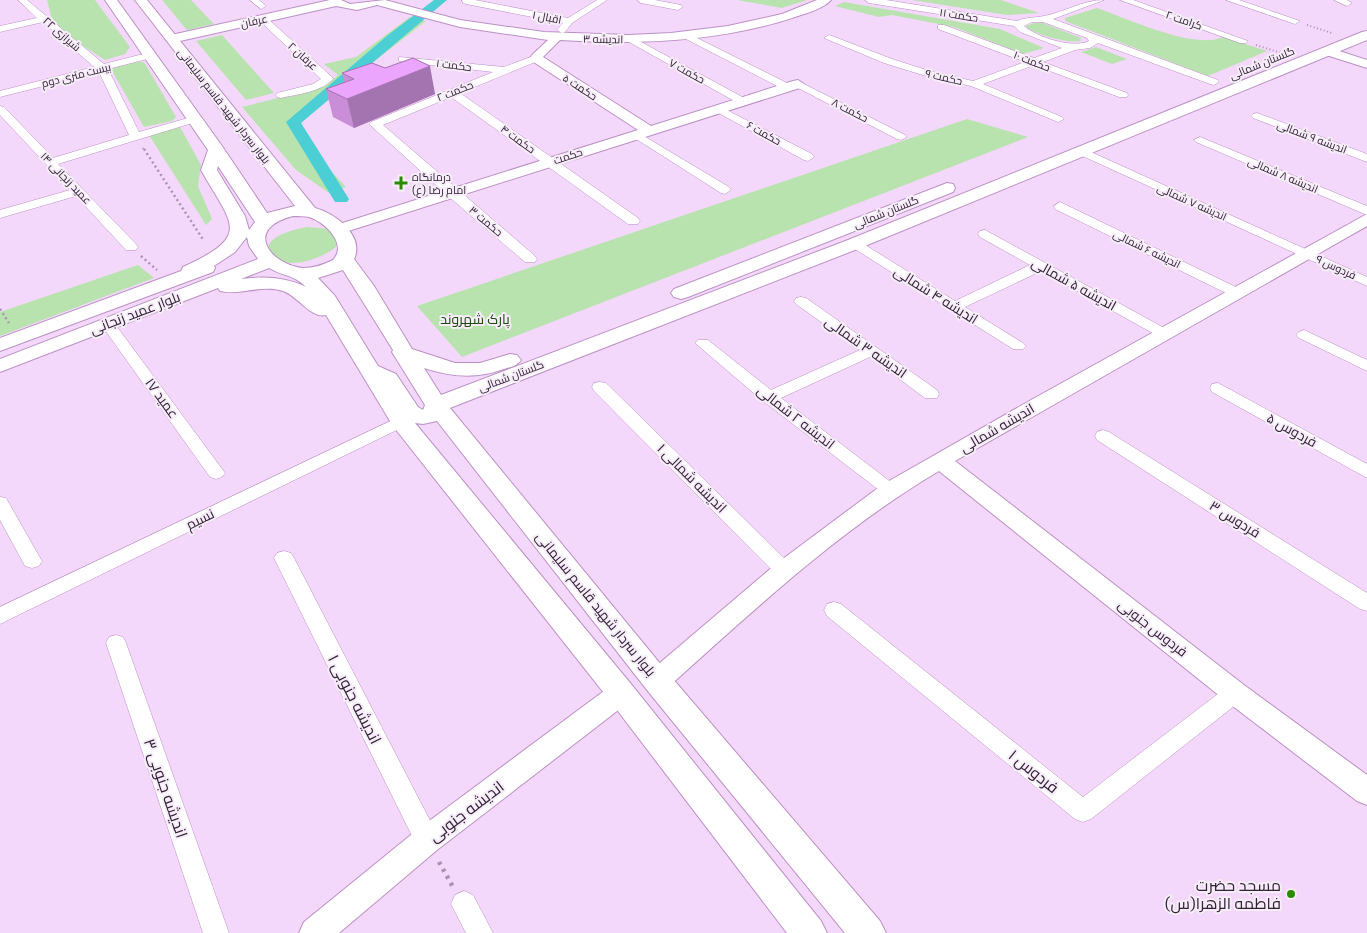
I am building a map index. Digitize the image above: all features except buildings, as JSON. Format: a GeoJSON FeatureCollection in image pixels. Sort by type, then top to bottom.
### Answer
{"type":"FeatureCollection","features":[{"type":"Feature","properties":{"kind":"main road","name":"بلوار سردار شهید قاسم سلیمانی"},"geometry":{"type":"LineString","coordinates":[[111,0],[216,149],[263,199],[264,222]]}},
{"type":"Feature","properties":{"kind":"main road","name":"بلوار سردار شهید قاسم سلیمانی"},"geometry":{"type":"LineString","coordinates":[[141,0],[308,211]]}},
{"type":"Feature","properties":{"kind":"main road","name":"گلستان شمالی"},"geometry":{"type":"LineString","coordinates":[[402,352],[455,372],[487,370],[1367,21]]}},
{"type":"Feature","properties":{"kind":"main road","name":"گلستان شمالی"},"geometry":{"type":"LineString","coordinates":[[370,370],[389,379],[410,412],[417,418],[433,415],[436,406],[854,244],[1367,35]]}},
{"type":"Feature","properties":{"kind":"main road"},"geometry":{"type":"LineString","coordinates":[[1308,45],[1327,51]]}},
{"type":"Feature","properties":{"kind":"main road"},"geometry":{"type":"LineString","coordinates":[[1062,143],[1080,151]]}},
{"type":"Feature","properties":{"kind":"main road"},"geometry":{"type":"LineString","coordinates":[[176,288],[230,248],[239,236],[240,227],[236,218],[209,170],[216,149]]}},
{"type":"Feature","properties":{"kind":"main road"},"geometry":{"type":"LineString","coordinates":[[263,199],[287,192],[288,188]]}},
{"type":"Feature","properties":{"kind":"main road"},"geometry":{"type":"LineString","coordinates":[[308,211],[326,219],[339,229],[347,244],[348,253],[345,260],[335,268],[304,274],[281,267],[264,255],[257,236],[258,230],[264,222],[284,213],[308,211]]}},
{"type":"Feature","properties":{"kind":"main road","name":"بلوار عمید زنجانی"},"geometry":{"type":"LineString","coordinates":[[0,344],[176,288],[264,255]]}},
{"type":"Feature","properties":{"kind":"main road","name":"بلوار سردار شهید قاسم سلیمانی"},"geometry":{"type":"LineString","coordinates":[[345,260],[364,286],[436,406],[657,681],[868,933]]}},
{"type":"Feature","properties":{"kind":"main road"},"geometry":{"type":"LineString","coordinates":[[304,274],[325,296],[401,421],[621,693],[809,933]]}},
{"type":"Feature","properties":{"kind":"main road"},"geometry":{"type":"LineString","coordinates":[[176,288],[261,283],[281,285],[297,290],[343,328]]}},
{"type":"Feature","properties":{"kind":"main road"},"geometry":{"type":"LineString","coordinates":[[325,296],[336,285],[347,283],[364,286]]}},
{"type":"Feature","properties":{"kind":"main road","name":"بلوار عمید زنجانی"},"geometry":{"type":"LineString","coordinates":[[0,366],[107,323],[176,288]]}},
{"type":"Feature","properties":{"kind":"street","name":"شیرازی ۲۲"},"geometry":{"type":"LineString","coordinates":[[22,0],[102,68]]}},
{"type":"Feature","properties":{"kind":"street","name":"اقبال ۱"},"geometry":{"type":"LineString","coordinates":[[466,0],[569,21]]}},
{"type":"Feature","properties":{"kind":"street"},"geometry":{"type":"LineString","coordinates":[[536,58],[556,38],[569,21],[603,0]]}},
{"type":"Feature","properties":{"kind":"street"},"geometry":{"type":"LineString","coordinates":[[641,0],[678,7]]}},
{"type":"Feature","properties":{"kind":"street","name":"اندیشه ۳"},"geometry":{"type":"LineString","coordinates":[[379,1],[425,17],[482,29],[556,38],[632,40],[687,36],[741,28],[786,16],[826,0]]}},
{"type":"Feature","properties":{"kind":"street","name":"حکمت ۱۱"},"geometry":{"type":"LineString","coordinates":[[869,0],[1019,24],[1026,20],[1044,20],[1214,82]]}},
{"type":"Feature","properties":{"kind":"street"},"geometry":{"type":"LineString","coordinates":[[1063,0],[1080,6]]}},
{"type":"Feature","properties":{"kind":"street"},"geometry":{"type":"LineString","coordinates":[[1044,20],[1100,0]]}},
{"type":"Feature","properties":{"kind":"street","name":"کرامت ۲"},"geometry":{"type":"LineString","coordinates":[[1124,0],[1243,41]]}},
{"type":"Feature","properties":{"kind":"street"},"geometry":{"type":"LineString","coordinates":[[1230,0],[1295,21]]}},
{"type":"Feature","properties":{"kind":"street","name":"عرفان"},"geometry":{"type":"LineString","coordinates":[[172,39],[336,1],[355,6],[379,1]]}},
{"type":"Feature","properties":{"kind":"street"},"geometry":{"type":"LineString","coordinates":[[0,29],[44,19]]}},
{"type":"Feature","properties":{"kind":"street","name":"عرفان ۲"},"geometry":{"type":"LineString","coordinates":[[263,19],[328,78],[316,86],[281,95]]}},
{"type":"Feature","properties":{"kind":"street","name":"حکمت ۱۱"},"geometry":{"type":"LineString","coordinates":[[1019,24],[1023,30],[1063,45],[1074,47]]}},
{"type":"Feature","properties":{"kind":"street","name":"حکمت ۱۰"},"geometry":{"type":"LineString","coordinates":[[941,27],[1123,95]]}},
{"type":"Feature","properties":{"kind":"street","name":"حکمت ۸"},"geometry":{"type":"LineString","coordinates":[[687,36],[901,136]]}},
{"type":"Feature","properties":{"kind":"street","name":"حکمت ۹"},"geometry":{"type":"LineString","coordinates":[[829,38],[888,61],[930,74],[974,84],[1058,119]]}},
{"type":"Feature","properties":{"kind":"street"},"geometry":{"type":"LineString","coordinates":[[974,84],[1074,47],[1090,45],[1094,42],[1093,38]]}},
{"type":"Feature","properties":{"kind":"street","name":"حکمت ۷"},"geometry":{"type":"LineString","coordinates":[[632,40],[742,101]]}},
{"type":"Feature","properties":{"kind":"street"},"geometry":{"type":"LineString","coordinates":[[1327,51],[1367,64]]}},
{"type":"Feature","properties":{"kind":"street","name":"بیست متری دوم"},"geometry":{"type":"LineString","coordinates":[[0,94],[151,55]]}},
{"type":"Feature","properties":{"kind":"street","name":"حکمت ۲"},"geometry":{"type":"LineString","coordinates":[[375,124],[536,58]]}},
{"type":"Feature","properties":{"kind":"street","name":"حکمت ۵"},"geometry":{"type":"LineString","coordinates":[[536,58],[725,190]]}},
{"type":"Feature","properties":{"kind":"street","name":"حکمت ۱"},"geometry":{"type":"LineString","coordinates":[[404,59],[505,71]]}},
{"type":"Feature","properties":{"kind":"street"},"geometry":{"type":"LineString","coordinates":[[102,68],[136,137]]}},
{"type":"Feature","properties":{"kind":"street","name":"حکمت"},"geometry":{"type":"LineString","coordinates":[[339,229],[792,85]]}},
{"type":"Feature","properties":{"kind":"street","name":"حکمت ۴"},"geometry":{"type":"LineString","coordinates":[[452,92],[632,221]]}},
{"type":"Feature","properties":{"kind":"street","name":"عمید زنجانی ۱۴"},"geometry":{"type":"LineString","coordinates":[[0,109],[131,247]]}},
{"type":"Feature","properties":{"kind":"street","name":"حکمت ۶"},"geometry":{"type":"LineString","coordinates":[[719,109],[808,157]]}},
{"type":"Feature","properties":{"kind":"street","name":"اندیشه ۹ شمالی"},"geometry":{"type":"LineString","coordinates":[[1257,116],[1367,158]]}},
{"type":"Feature","properties":{"kind":"street"},"geometry":{"type":"LineString","coordinates":[[50,162],[196,119]]}},
{"type":"Feature","properties":{"kind":"street","name":"حکمت ۳"},"geometry":{"type":"LineString","coordinates":[[375,124],[530,259]]}},
{"type":"Feature","properties":{"kind":"street","name":"اندیشه ۸ شمالی"},"geometry":{"type":"LineString","coordinates":[[1200,140],[1367,210]]}},
{"type":"Feature","properties":{"kind":"street","name":"اندیشه ۷ شمالی"},"geometry":{"type":"LineString","coordinates":[[1080,151],[1304,253]]}},
{"type":"Feature","properties":{"kind":"street"},"geometry":{"type":"LineString","coordinates":[[0,214],[79,191]]}},
{"type":"Feature","properties":{"kind":"street","name":"اندیشه ۶ شمالی"},"geometry":{"type":"LineString","coordinates":[[1060,206],[1235,292]]}},
{"type":"Feature","properties":{"kind":"street","name":"اندیشه شمالی"},"geometry":{"type":"LineString","coordinates":[[657,681],[784,570],[890,490],[1235,292],[1367,219]]}},
{"type":"Feature","properties":{"kind":"street","name":"اندیشه ۵ شمالی"},"geometry":{"type":"LineString","coordinates":[[986,234],[1039,266],[1163,333]]}},
{"type":"Feature","properties":{"kind":"street","name":"اندیشه ۴ شمالی"},"geometry":{"type":"LineString","coordinates":[[854,244],[1018,346]]}},
{"type":"Feature","properties":{"kind":"street","name":"فردوس ۹"},"geometry":{"type":"LineString","coordinates":[[1304,253],[1367,282]]}},
{"type":"Feature","properties":{"kind":"street"},"geometry":{"type":"LineString","coordinates":[[955,306],[1039,266]]}},
{"type":"Feature","properties":{"kind":"street","name":"اندیشه ۳ شمالی"},"geometry":{"type":"LineString","coordinates":[[801,302],[931,394]]}},
{"type":"Feature","properties":{"kind":"street","name":"عمید ۱۷"},"geometry":{"type":"LineString","coordinates":[[107,323],[216,473]]}},
{"type":"Feature","properties":{"kind":"street"},"geometry":{"type":"LineString","coordinates":[[1304,335],[1367,366]]}},
{"type":"Feature","properties":{"kind":"street","name":"اندیشه ۲ شمالی"},"geometry":{"type":"LineString","coordinates":[[703,343],[769,397],[890,490]]}},
{"type":"Feature","properties":{"kind":"street"},"geometry":{"type":"LineString","coordinates":[[769,397],[871,350]]}},
{"type":"Feature","properties":{"kind":"street","name":"اندیشه شمالی ۱"},"geometry":{"type":"LineString","coordinates":[[600,387],[784,570]]}},
{"type":"Feature","properties":{"kind":"street","name":"فردوس ۵"},"geometry":{"type":"LineString","coordinates":[[1218,388],[1367,472]]}},
{"type":"Feature","properties":{"kind":"street","name":"نسیم"},"geometry":{"type":"LineString","coordinates":[[0,616],[401,421]]}},
{"type":"Feature","properties":{"kind":"street","name":"فردوس ۳"},"geometry":{"type":"LineString","coordinates":[[1103,436],[1367,603]]}},
{"type":"Feature","properties":{"kind":"street","name":"فردوس جنوبی"},"geometry":{"type":"LineString","coordinates":[[941,461],[1235,693],[1367,792]]}},
{"type":"Feature","properties":{"kind":"street"},"geometry":{"type":"LineString","coordinates":[[0,503],[32,561]]}},
{"type":"Feature","properties":{"kind":"street","name":"اندیشه جنوبی ۱"},"geometry":{"type":"LineString","coordinates":[[284,558],[426,840]]}},
{"type":"Feature","properties":{"kind":"street","name":"فردوس ۱"},"geometry":{"type":"LineString","coordinates":[[834,610],[1084,811],[1235,693]]}},
{"type":"Feature","properties":{"kind":"street","name":"اندیشه جنوبی ۳"},"geometry":{"type":"LineString","coordinates":[[116,643],[216,933]]}},
{"type":"Feature","properties":{"kind":"street","name":"اندیشه جنوبی"},"geometry":{"type":"LineString","coordinates":[[315,933],[426,840],[621,693]]}},
{"type":"Feature","properties":{"kind":"street"},"geometry":{"type":"LineString","coordinates":[[464,904],[480,933]]}},
{"type":"Feature","properties":{"kind":"path"},"geometry":{"type":"LineString","coordinates":[[1295,21],[1336,34]]}},
{"type":"Feature","properties":{"kind":"path"},"geometry":{"type":"LineString","coordinates":[[1243,41],[1285,54]]}},
{"type":"Feature","properties":{"kind":"path"},"geometry":{"type":"LineString","coordinates":[[136,137],[204,241]]}},
{"type":"Feature","properties":{"kind":"path"},"geometry":{"type":"LineString","coordinates":[[131,247],[176,288]]}},
{"type":"Feature","properties":{"kind":"path"},"geometry":{"type":"LineString","coordinates":[[426,840],[464,904]]}},
{"type":"Feature","properties":{"kind":"green space"},"geometry":{"type":"Polygon","coordinates":[[[47,0],[95,0],[130,47],[125,54],[105,60],[54,27],[47,0]]]}},
{"type":"Feature","properties":{"kind":"green space"},"geometry":{"type":"Polygon","coordinates":[[[162,0],[191,0],[214,24],[187,30],[162,0]]]}},
{"type":"Feature","properties":{"kind":"green space"},"geometry":{"type":"Polygon","coordinates":[[[737,0],[807,0],[782,8],[737,0]]]}},
{"type":"Feature","properties":{"kind":"green space"},"geometry":{"type":"Polygon","coordinates":[[[912,0],[1001,0],[1039,13],[1007,15],[912,0]]]}},
{"type":"Feature","properties":{"kind":"green space"},"geometry":{"type":"Polygon","coordinates":[[[844,2],[1000,29],[1044,48],[1023,54],[954,27],[892,15],[879,17],[835,6],[844,2]]]}},
{"type":"Feature","properties":{"kind":"green space"},"geometry":{"type":"Polygon","coordinates":[[[1097,8],[1161,32],[1195,40],[1210,40],[1223,37],[1267,51],[1208,76],[1065,21],[1065,18],[1097,8]]]}},
{"type":"Feature","properties":{"kind":"green space"},"geometry":{"type":"Polygon","coordinates":[[[410,17],[426,21],[290,127],[346,187],[329,193],[296,170],[242,107],[325,86],[338,75],[324,64],[356,57],[410,17]]]}},
{"type":"Feature","properties":{"kind":"green space"},"geometry":{"type":"Polygon","coordinates":[[[1043,23],[1081,38],[1080,41],[1075,42],[1051,38],[1025,26],[1043,23]]]}},
{"type":"Feature","properties":{"kind":"green space"},"geometry":{"type":"Polygon","coordinates":[[[222,35],[274,93],[246,100],[196,41],[222,35]]]}},
{"type":"Feature","properties":{"kind":"green space"},"geometry":{"type":"Polygon","coordinates":[[[1096,47],[1127,59],[1112,64],[1081,52],[1096,47]]]}},
{"type":"Feature","properties":{"kind":"green space"},"geometry":{"type":"Polygon","coordinates":[[[136,62],[144,62],[176,117],[172,121],[144,127],[111,69],[136,62]]]}},
{"type":"Feature","properties":{"kind":"green space","name":"پارک شهروند"},"geometry":{"type":"Polygon","coordinates":[[[967,119],[1028,137],[462,357],[417,306],[967,119]]]}},
{"type":"Feature","properties":{"kind":"green space"},"geometry":{"type":"Polygon","coordinates":[[[180,127],[201,165],[198,186],[212,219],[206,225],[149,135],[180,127]]]}},
{"type":"Feature","properties":{"kind":"green space"},"geometry":{"type":"Polygon","coordinates":[[[308,227],[329,229],[339,243],[326,254],[295,263],[276,260],[270,254],[268,248],[275,238],[297,229],[308,227]]]}},
{"type":"Feature","properties":{"kind":"green space"},"geometry":{"type":"Polygon","coordinates":[[[138,265],[154,278],[0,336],[0,312],[138,265]]]}},
{"type":"Feature","properties":{"kind":"waterway"},"geometry":{"type":"LineString","coordinates":[[341,199],[293,122],[392,38],[441,0]]}},
{"type":"Feature","properties":{"kind":"place","name":"درمانگاه امام رضا (ع)"},"geometry":{"type":"Point","coordinates":[401,183]}},
{"type":"Feature","properties":{"kind":"place","name":"مسجد حضرت فاطمه الزهرا(س)"},"geometry":{"type":"Point","coordinates":[1291,894]}}]}
